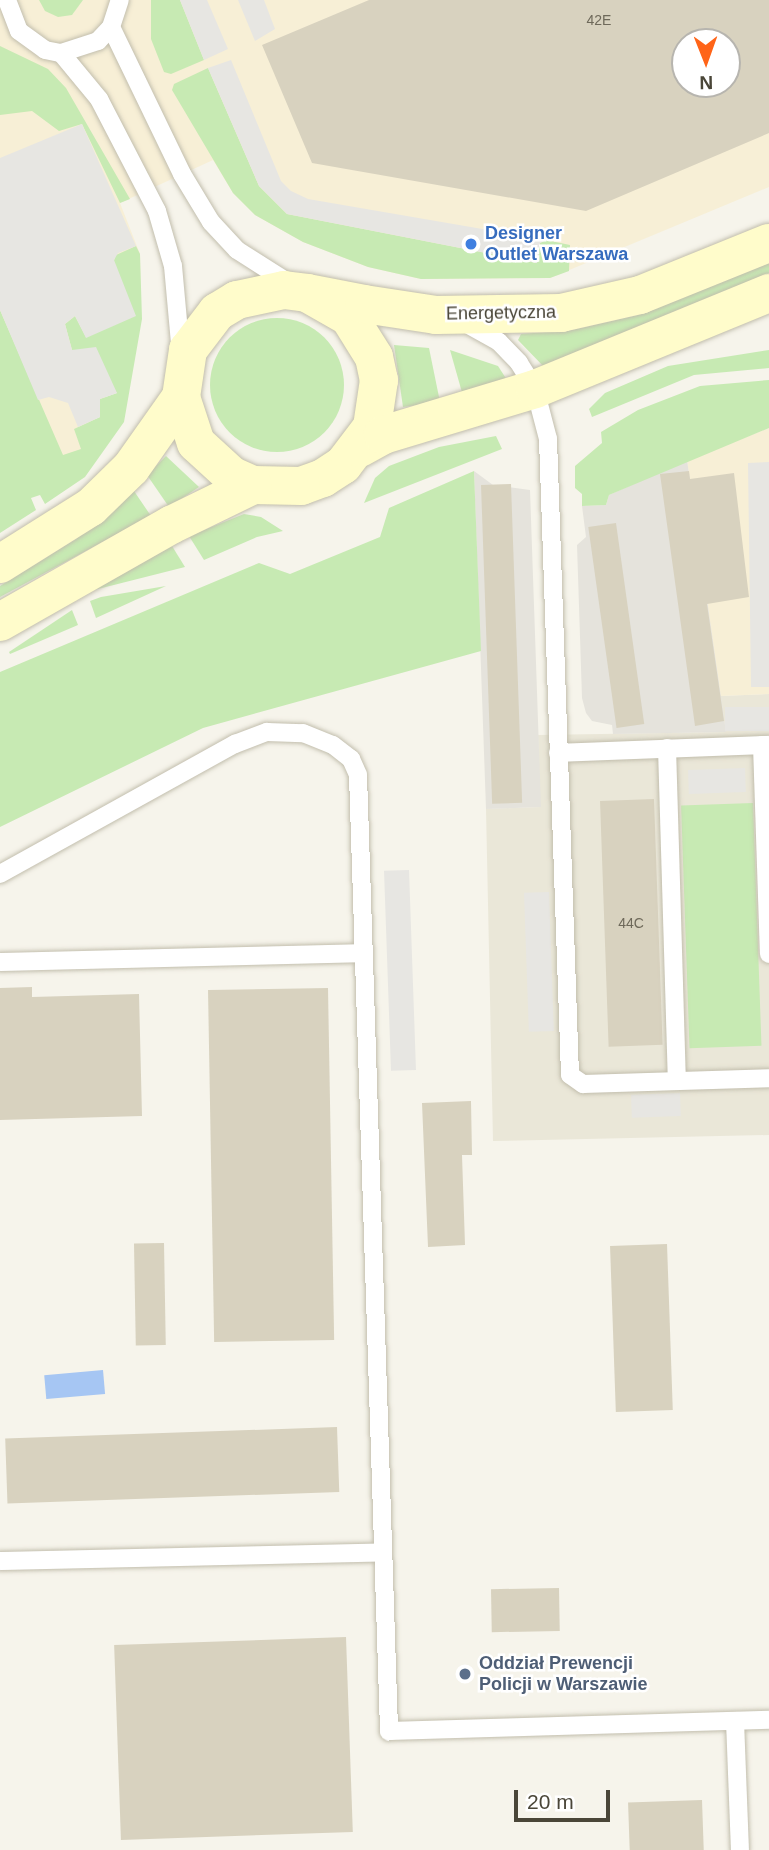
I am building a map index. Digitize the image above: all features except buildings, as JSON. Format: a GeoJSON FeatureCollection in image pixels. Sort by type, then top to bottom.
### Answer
{"type":"FeatureCollection","features":[{"type":"Feature","properties":{"kind":"street","name":"Energetyczna"},"geometry":{"type":"LineString","coordinates":[[0,564],[91,507],[131,468],[181,385],[200,330],[237,299],[272,290],[450,316],[530,316],[601,306],[684,279],[769,243]]}},
{"type":"Feature","properties":{"kind":"street","name":"Energetyczna"},"geometry":{"type":"LineString","coordinates":[[307,293],[349,317],[374,357],[378,404],[360,448]]}},
{"type":"Feature","properties":{"kind":"street","name":"Energetyczna"},"geometry":{"type":"LineString","coordinates":[[181,385],[196,443],[231,475],[253,485],[301,486],[343,465],[360,448],[383,435],[535,389],[769,293]]}},
{"type":"Feature","properties":{"kind":"street","name":"Energetyczna"},"geometry":{"type":"LineString","coordinates":[[0,622],[171,525],[253,485]]}},
{"type":"Feature","properties":{"kind":"lane"},"geometry":{"type":"LineString","coordinates":[[7,0],[19,31],[38,46],[61,53],[89,46],[111,27],[120,0]]}},
{"type":"Feature","properties":{"kind":"lane"},"geometry":{"type":"LineString","coordinates":[[111,27],[176,163],[211,222],[237,250],[307,293]]}},
{"type":"Feature","properties":{"kind":"lane"},"geometry":{"type":"LineString","coordinates":[[61,53],[99,99],[169,240],[181,385]]}},
{"type":"Feature","properties":{"kind":"lane"},"geometry":{"type":"LineString","coordinates":[[450,316],[499,342],[535,389],[548,439],[570,1075],[583,1084],[769,1078]]}},
{"type":"Feature","properties":{"kind":"lane"},"geometry":{"type":"LineString","coordinates":[[0,874],[234,744],[267,732],[303,733],[333,745],[351,759],[358,775],[360,954],[389,1731],[769,1720]]}},
{"type":"Feature","properties":{"kind":"lane"},"geometry":{"type":"LineString","coordinates":[[558,753],[766,745],[769,954]]}},
{"type":"Feature","properties":{"kind":"lane"},"geometry":{"type":"LineString","coordinates":[[667,748],[677,1081]]}},
{"type":"Feature","properties":{"kind":"lane"},"geometry":{"type":"LineString","coordinates":[[0,962],[360,954]]}},
{"type":"Feature","properties":{"kind":"lane"},"geometry":{"type":"LineString","coordinates":[[0,1561],[382,1552]]}},
{"type":"Feature","properties":{"kind":"lane"},"geometry":{"type":"LineString","coordinates":[[735,1721],[740,1850]]}},
{"type":"Feature","properties":{"kind":"shaded area","name":"Designer Outlet Warszawa"},"geometry":{"type":"Polygon","coordinates":[[[0,0],[769,0],[769,187],[550,278],[421,279],[368,267],[303,242],[255,215],[233,193],[213,160],[120,203],[140,254],[141,319],[65,484],[0,384],[0,0]]]}},
{"type":"Feature","properties":{"kind":"shaded area"},"geometry":{"type":"Polygon","coordinates":[[[180,0],[207,0],[228,49],[204,60],[180,0]]]}},
{"type":"Feature","properties":{"kind":"shaded area"},"geometry":{"type":"Polygon","coordinates":[[[238,0],[264,0],[275,29],[255,41],[238,0]]]}},
{"type":"Feature","properties":{"kind":"shaded area"},"geometry":{"type":"Polygon","coordinates":[[[231,60],[281,181],[291,191],[308,199],[546,240],[540,243],[537,263],[287,214],[259,186],[208,68],[231,60]]]}},
{"type":"Feature","properties":{"kind":"shaded area"},"geometry":{"type":"Polygon","coordinates":[[[82,124],[136,246],[118,253],[114,260],[136,316],[86,338],[75,316],[65,324],[72,350],[96,347],[117,393],[100,399],[100,417],[78,427],[68,403],[49,397],[38,400],[0,310],[0,158],[82,124]]]}},
{"type":"Feature","properties":{"kind":"shaded area"},"geometry":{"type":"Polygon","coordinates":[[[769,428],[769,694],[720,696],[687,460],[769,428]]]}},
{"type":"Feature","properties":{"kind":"shaded area"},"geometry":{"type":"Polygon","coordinates":[[[687,460],[726,732],[613,734],[612,725],[592,721],[586,713],[582,698],[577,545],[586,537],[582,506],[606,505],[609,495],[687,460]]]}},
{"type":"Feature","properties":{"kind":"shaded area"},"geometry":{"type":"Polygon","coordinates":[[[769,462],[769,687],[751,687],[748,463],[769,462]]]}},
{"type":"Feature","properties":{"kind":"shaded area"},"geometry":{"type":"Polygon","coordinates":[[[474,471],[493,485],[530,490],[541,807],[486,809],[474,471]]]}},
{"type":"Feature","properties":{"kind":"shaded area"},"geometry":{"type":"Polygon","coordinates":[[[769,694],[769,1135],[493,1141],[486,809],[540,807],[538,735],[726,732],[720,696],[769,694]]]}},
{"type":"Feature","properties":{"kind":"shaded area"},"geometry":{"type":"Polygon","coordinates":[[[725,707],[769,707],[769,731],[725,731],[725,707]]]}},
{"type":"Feature","properties":{"kind":"shaded area"},"geometry":{"type":"Polygon","coordinates":[[[745,768],[746,792],[689,794],[688,770],[745,768]]]}},
{"type":"Feature","properties":{"kind":"shaded area"},"geometry":{"type":"Polygon","coordinates":[[[409,870],[416,1070],[391,1071],[384,871],[409,870]]]}},
{"type":"Feature","properties":{"kind":"shaded area"},"geometry":{"type":"Polygon","coordinates":[[[549,892],[554,1031],[529,1032],[524,893],[549,892]]]}},
{"type":"Feature","properties":{"kind":"shaded area"},"geometry":{"type":"Polygon","coordinates":[[[680,1093],[681,1116],[632,1118],[631,1095],[680,1093]]]}},
{"type":"Feature","properties":{"kind":"green space"},"geometry":{"type":"Polygon","coordinates":[[[39,0],[83,0],[72,15],[58,17],[45,11],[39,0]]]}},
{"type":"Feature","properties":{"kind":"green space"},"geometry":{"type":"Polygon","coordinates":[[[151,0],[180,0],[204,60],[171,74],[164,72],[151,39],[151,0]]]}},
{"type":"Feature","properties":{"kind":"green space"},"geometry":{"type":"Polygon","coordinates":[[[0,46],[48,69],[66,88],[130,199],[120,203],[82,124],[59,131],[32,111],[0,115],[0,46]]]}},
{"type":"Feature","properties":{"kind":"green space"},"geometry":{"type":"Polygon","coordinates":[[[208,68],[259,186],[287,214],[537,263],[540,243],[546,240],[570,245],[569,271],[550,278],[421,279],[368,267],[303,242],[255,215],[233,193],[172,90],[174,84],[208,68]]]}},
{"type":"Feature","properties":{"kind":"green space"},"geometry":{"type":"Polygon","coordinates":[[[136,246],[140,254],[142,319],[124,422],[85,477],[45,504],[40,495],[31,498],[36,510],[0,533],[0,310],[63,455],[81,449],[74,429],[100,417],[100,399],[117,393],[72,350],[65,324],[75,316],[86,337],[116,255],[136,246]]]}},
{"type":"Feature","properties":{"kind":"green space"},"geometry":{"type":"Polygon","coordinates":[[[769,263],[769,273],[545,368],[518,340],[521,334],[572,330],[638,315],[769,263]]]}},
{"type":"Feature","properties":{"kind":"green space"},"geometry":{"type":"Polygon","coordinates":[[[277,318],[303,323],[324,338],[339,359],[344,385],[339,411],[324,432],[303,447],[277,452],[251,447],[230,432],[215,411],[210,385],[215,359],[230,338],[251,323],[277,318]]]}},
{"type":"Feature","properties":{"kind":"green space"},"geometry":{"type":"Polygon","coordinates":[[[394,345],[429,348],[440,402],[403,407],[394,345]]]}},
{"type":"Feature","properties":{"kind":"green space"},"geometry":{"type":"Polygon","coordinates":[[[450,350],[498,366],[507,380],[463,396],[450,350]]]}},
{"type":"Feature","properties":{"kind":"green space"},"geometry":{"type":"Polygon","coordinates":[[[769,350],[769,368],[694,375],[592,417],[589,409],[605,393],[668,366],[769,350]]]}},
{"type":"Feature","properties":{"kind":"green space"},"geometry":{"type":"Polygon","coordinates":[[[769,380],[769,428],[609,495],[606,505],[582,506],[582,494],[575,488],[575,466],[602,443],[601,432],[638,410],[700,386],[769,380]]]}},
{"type":"Feature","properties":{"kind":"green space"},"geometry":{"type":"Polygon","coordinates":[[[496,436],[502,449],[364,503],[375,478],[389,466],[439,447],[496,436]]]}},
{"type":"Feature","properties":{"kind":"green space"},"geometry":{"type":"Polygon","coordinates":[[[166,456],[199,487],[169,507],[147,475],[166,456]]]}},
{"type":"Feature","properties":{"kind":"green space"},"geometry":{"type":"Polygon","coordinates":[[[474,471],[481,651],[203,728],[0,827],[0,672],[259,563],[290,574],[380,537],[389,508],[474,471]]]}},
{"type":"Feature","properties":{"kind":"green space"},"geometry":{"type":"Polygon","coordinates":[[[134,491],[151,516],[0,597],[0,586],[76,539],[134,491]]]}},
{"type":"Feature","properties":{"kind":"green space"},"geometry":{"type":"Polygon","coordinates":[[[244,514],[261,517],[283,531],[257,537],[204,560],[189,536],[244,514]]]}},
{"type":"Feature","properties":{"kind":"green space"},"geometry":{"type":"Polygon","coordinates":[[[172,546],[185,567],[94,590],[172,546]]]}},
{"type":"Feature","properties":{"kind":"green space"},"geometry":{"type":"Polygon","coordinates":[[[166,586],[96,618],[90,601],[101,597],[166,586]]]}},
{"type":"Feature","properties":{"kind":"green space"},"geometry":{"type":"Polygon","coordinates":[[[72,610],[78,625],[10,654],[9,652],[72,610]]]}},
{"type":"Feature","properties":{"kind":"green space"},"geometry":{"type":"Polygon","coordinates":[[[753,803],[761,1046],[690,1048],[681,806],[753,803]]]}},
{"type":"Feature","properties":{"kind":"water"},"geometry":{"type":"Polygon","coordinates":[[[103,1370],[105,1394],[46,1399],[44,1375],[103,1370]]]}},
{"type":"Feature","properties":{"kind":"place","name":"Designer Outlet Warszawa"},"geometry":{"type":"Point","coordinates":[471,244]}},
{"type":"Feature","properties":{"kind":"place","name":"Oddział Prewencji Policji w Warszawie"},"geometry":{"type":"Point","coordinates":[465,1674]}}]}
